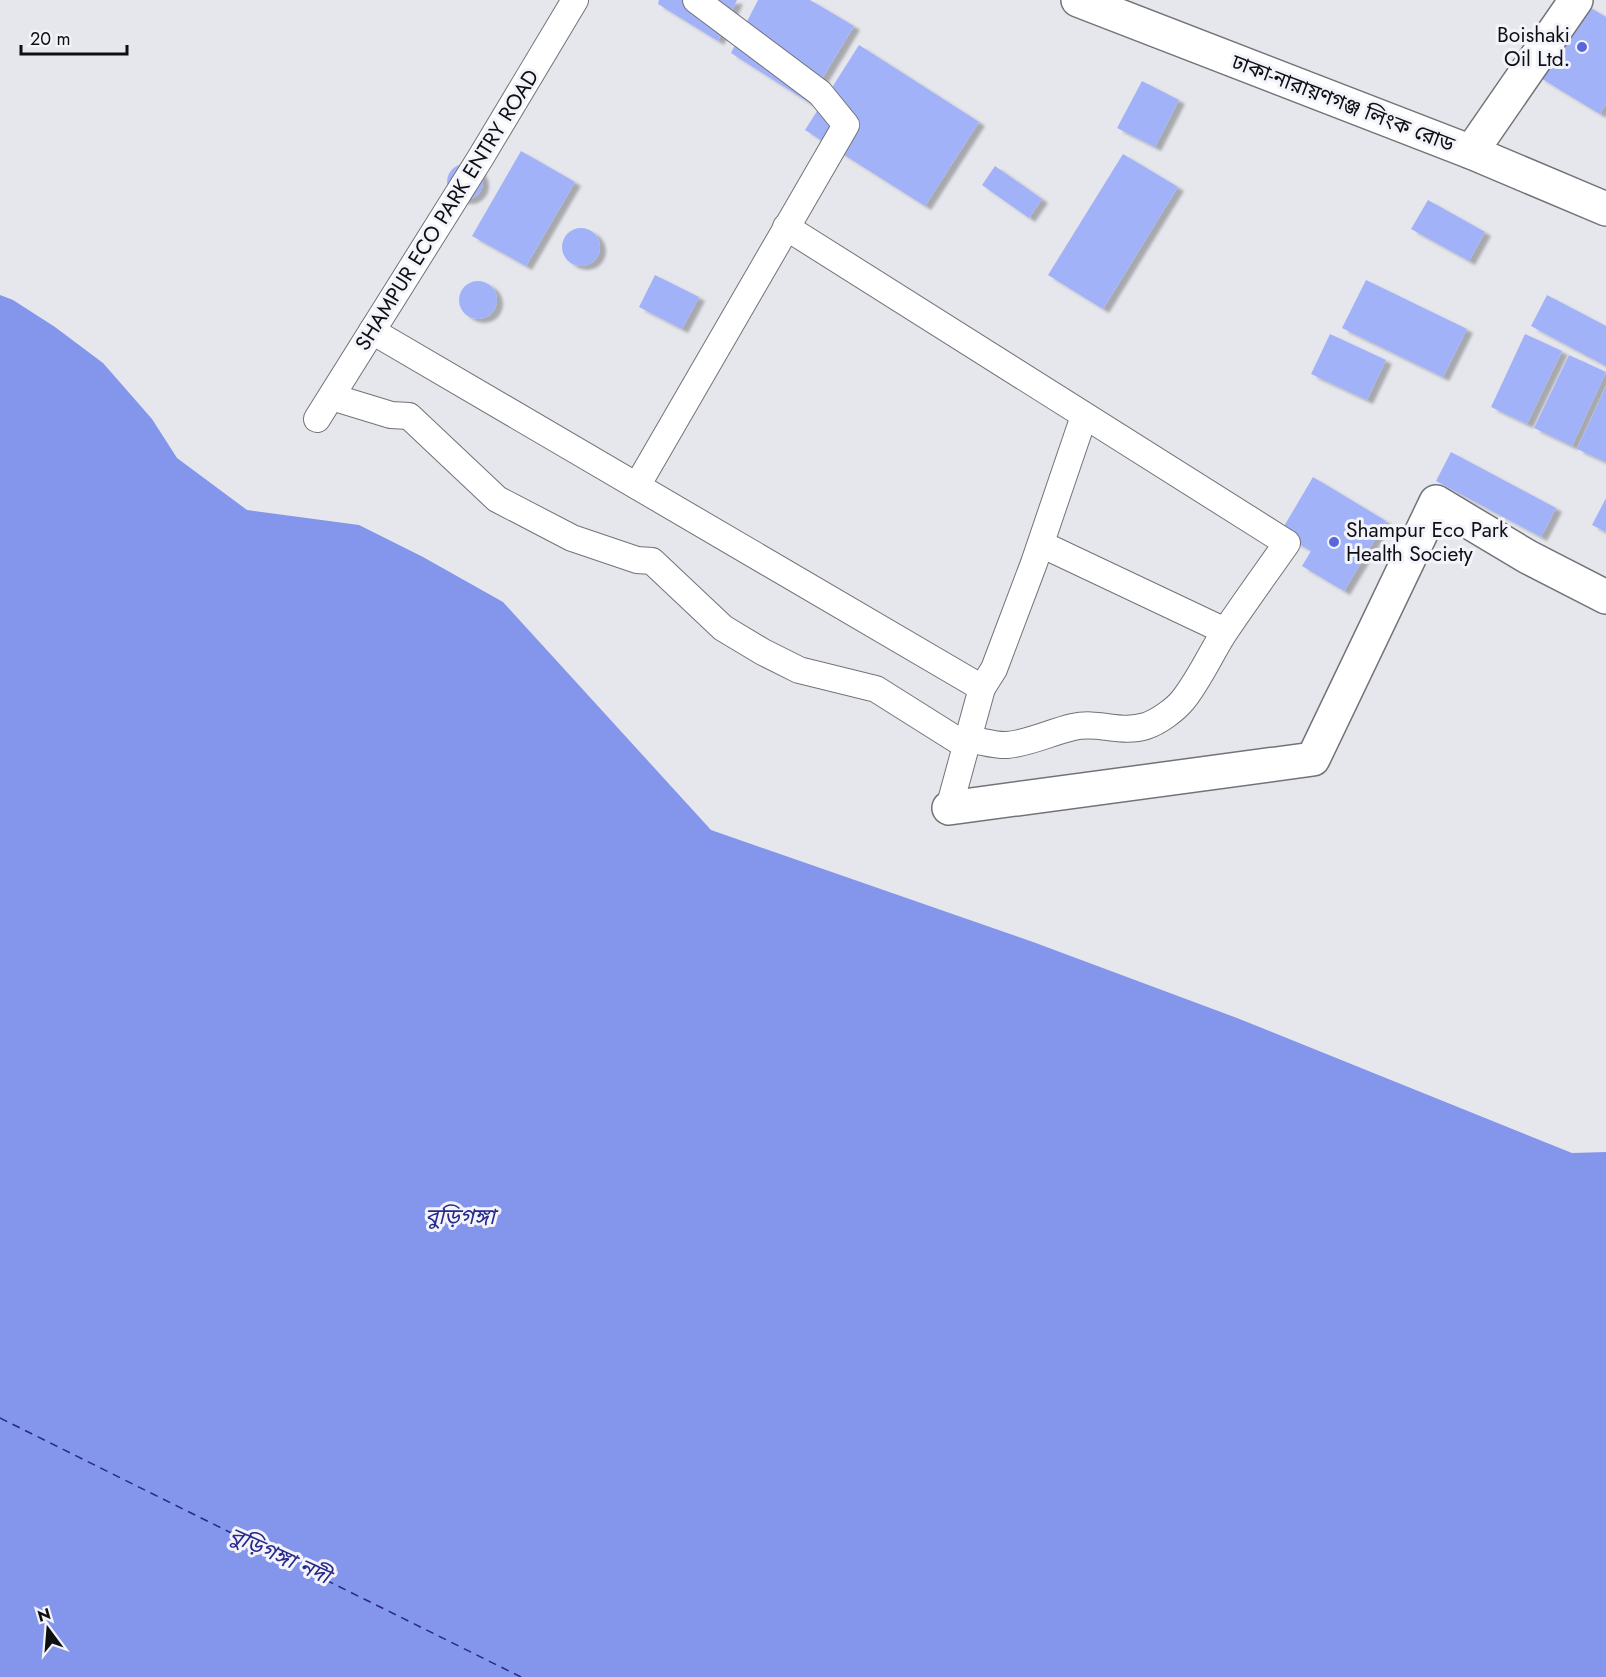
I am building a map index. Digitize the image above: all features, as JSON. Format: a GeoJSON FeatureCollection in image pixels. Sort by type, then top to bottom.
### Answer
{"type":"FeatureCollection","features":[{"type":"Feature","properties":{"kind":"main road","name":"ঢাকা-নারায়ণগঞ্জ লিংক রোড"},"geometry":{"type":"LineString","coordinates":[[1078,0],[1114,6],[1606,209]]}},
{"type":"Feature","properties":{"kind":"main road"},"geometry":{"type":"LineString","coordinates":[[1471,152],[1576,0]]}},
{"type":"Feature","properties":{"kind":"main road"},"geometry":{"type":"LineString","coordinates":[[948,808],[1313,759],[1436,502],[1528,557],[1606,597]]}},
{"type":"Feature","properties":{"kind":"street","name":"SHAMPUR ECO PARK ENTRY ROAD"},"geometry":{"type":"LineString","coordinates":[[317,419],[481,157],[575,0]]}},
{"type":"Feature","properties":{"kind":"street"},"geometry":{"type":"LineString","coordinates":[[637,486],[846,125],[820,93],[696,0]]}},
{"type":"Feature","properties":{"kind":"street"},"geometry":{"type":"LineString","coordinates":[[332,397],[391,415],[409,417],[497,499],[572,538],[637,560],[652,561],[723,628],[763,652],[799,670],[876,689],[957,740],[968,738],[991,744],[1007,745],[1033,740],[1075,727],[1100,725],[1123,730],[1147,726],[1182,701],[1225,631],[1287,543],[786,227]]}},
{"type":"Feature","properties":{"kind":"street"},"geometry":{"type":"LineString","coordinates":[[372,331],[982,688]]}},
{"type":"Feature","properties":{"kind":"street"},"geometry":{"type":"LineString","coordinates":[[948,808],[982,688],[994,669],[1041,544],[1084,416]]}},
{"type":"Feature","properties":{"kind":"street"},"geometry":{"type":"LineString","coordinates":[[1041,544],[1225,631]]}},
{"type":"Feature","properties":{"kind":"water","name":"বুড়িগঙ্গা"},"geometry":{"type":"Polygon","coordinates":[[[0,295],[13,300],[55,327],[103,363],[152,419],[177,458],[247,510],[359,525],[423,557],[503,602],[711,830],[1033,942],[1237,1018],[1572,1153],[1606,1152],[1606,1677],[0,1677],[0,295]]]}},
{"type":"Feature","properties":{"kind":"building"},"geometry":{"type":"Polygon","coordinates":[[[659,0],[737,0],[718,41],[658,4],[659,0]]]}},
{"type":"Feature","properties":{"kind":"building"},"geometry":{"type":"Polygon","coordinates":[[[758,0],[810,0],[854,26],[808,102],[731,53],[758,0]]]}},
{"type":"Feature","properties":{"kind":"building","name":"Boishaki Oil Ltd."},"geometry":{"type":"Polygon","coordinates":[[[1584,4],[1606,17],[1606,104],[1600,114],[1539,77],[1584,4]]]}},
{"type":"Feature","properties":{"kind":"building"},"geometry":{"type":"Polygon","coordinates":[[[859,45],[979,122],[925,206],[805,130],[859,45]]]}},
{"type":"Feature","properties":{"kind":"building"},"geometry":{"type":"Polygon","coordinates":[[[1142,81],[1179,100],[1155,147],[1117,128],[1142,81]]]}},
{"type":"Feature","properties":{"kind":"building"},"geometry":{"type":"Polygon","coordinates":[[[521,151],[575,182],[526,266],[472,236],[521,151]]]}},
{"type":"Feature","properties":{"kind":"building"},"geometry":{"type":"Polygon","coordinates":[[[1123,154],[1178,187],[1103,309],[1048,275],[1123,154]]]}},
{"type":"Feature","properties":{"kind":"building"},"geometry":{"type":"Polygon","coordinates":[[[465,164],[478,169],[483,182],[478,195],[465,200],[452,195],[447,182],[452,169],[465,164]]]}},
{"type":"Feature","properties":{"kind":"building"},"geometry":{"type":"Polygon","coordinates":[[[995,166],[1042,199],[1029,218],[982,185],[995,166]]]}},
{"type":"Feature","properties":{"kind":"building"},"geometry":{"type":"Polygon","coordinates":[[[1428,200],[1485,232],[1469,261],[1411,229],[1428,200]]]}},
{"type":"Feature","properties":{"kind":"building"},"geometry":{"type":"Polygon","coordinates":[[[581,228],[594,234],[600,247],[594,260],[581,266],[568,260],[562,247],[568,234],[581,228]]]}},
{"type":"Feature","properties":{"kind":"building"},"geometry":{"type":"Polygon","coordinates":[[[655,275],[699,297],[682,329],[639,307],[655,275]]]}},
{"type":"Feature","properties":{"kind":"building"},"geometry":{"type":"Polygon","coordinates":[[[1366,280],[1467,329],[1443,377],[1342,328],[1366,280]]]}},
{"type":"Feature","properties":{"kind":"building"},"geometry":{"type":"Polygon","coordinates":[[[478,281],[491,287],[497,300],[491,313],[478,319],[465,313],[459,300],[465,287],[478,281]]]}},
{"type":"Feature","properties":{"kind":"building"},"geometry":{"type":"Polygon","coordinates":[[[1547,295],[1606,326],[1606,366],[1531,326],[1547,295]]]}},
{"type":"Feature","properties":{"kind":"building"},"geometry":{"type":"Polygon","coordinates":[[[1330,334],[1386,360],[1367,400],[1311,374],[1330,334]]]}},
{"type":"Feature","properties":{"kind":"building"},"geometry":{"type":"Polygon","coordinates":[[[1525,334],[1562,351],[1527,424],[1491,407],[1525,334]]]}},
{"type":"Feature","properties":{"kind":"building"},"geometry":{"type":"Polygon","coordinates":[[[1569,355],[1606,372],[1572,446],[1534,428],[1569,355]]]}},
{"type":"Feature","properties":{"kind":"building"},"geometry":{"type":"Polygon","coordinates":[[[1606,386],[1606,462],[1577,449],[1606,386]]]}},
{"type":"Feature","properties":{"kind":"building"},"geometry":{"type":"Polygon","coordinates":[[[1451,452],[1556,508],[1541,537],[1436,481],[1451,452]]]}},
{"type":"Feature","properties":{"kind":"building","name":"Shampur Eco Park Health Society"},"geometry":{"type":"Polygon","coordinates":[[[1313,477],[1386,521],[1344,591],[1302,566],[1311,551],[1280,533],[1313,477]]]}},
{"type":"Feature","properties":{"kind":"building"},"geometry":{"type":"Polygon","coordinates":[[[1606,498],[1606,532],[1592,525],[1606,498]]]}},
{"type":"Feature","properties":{"kind":"ferry route"},"geometry":{"type":"LineString","coordinates":[[0,1418],[521,1677]]}},
{"type":"Feature","properties":{"kind":"place","name":"Boishaki Oil Ltd."},"geometry":{"type":"Point","coordinates":[1582,47]}},
{"type":"Feature","properties":{"kind":"place","name":"Shampur Eco Park Health Society"},"geometry":{"type":"Point","coordinates":[1334,542]}},
{"type":"Feature","properties":{"kind":"water label","name":"বুড়িগঙ্গা নদী"},"geometry":{"type":"Point","coordinates":[280,1555]}}]}
